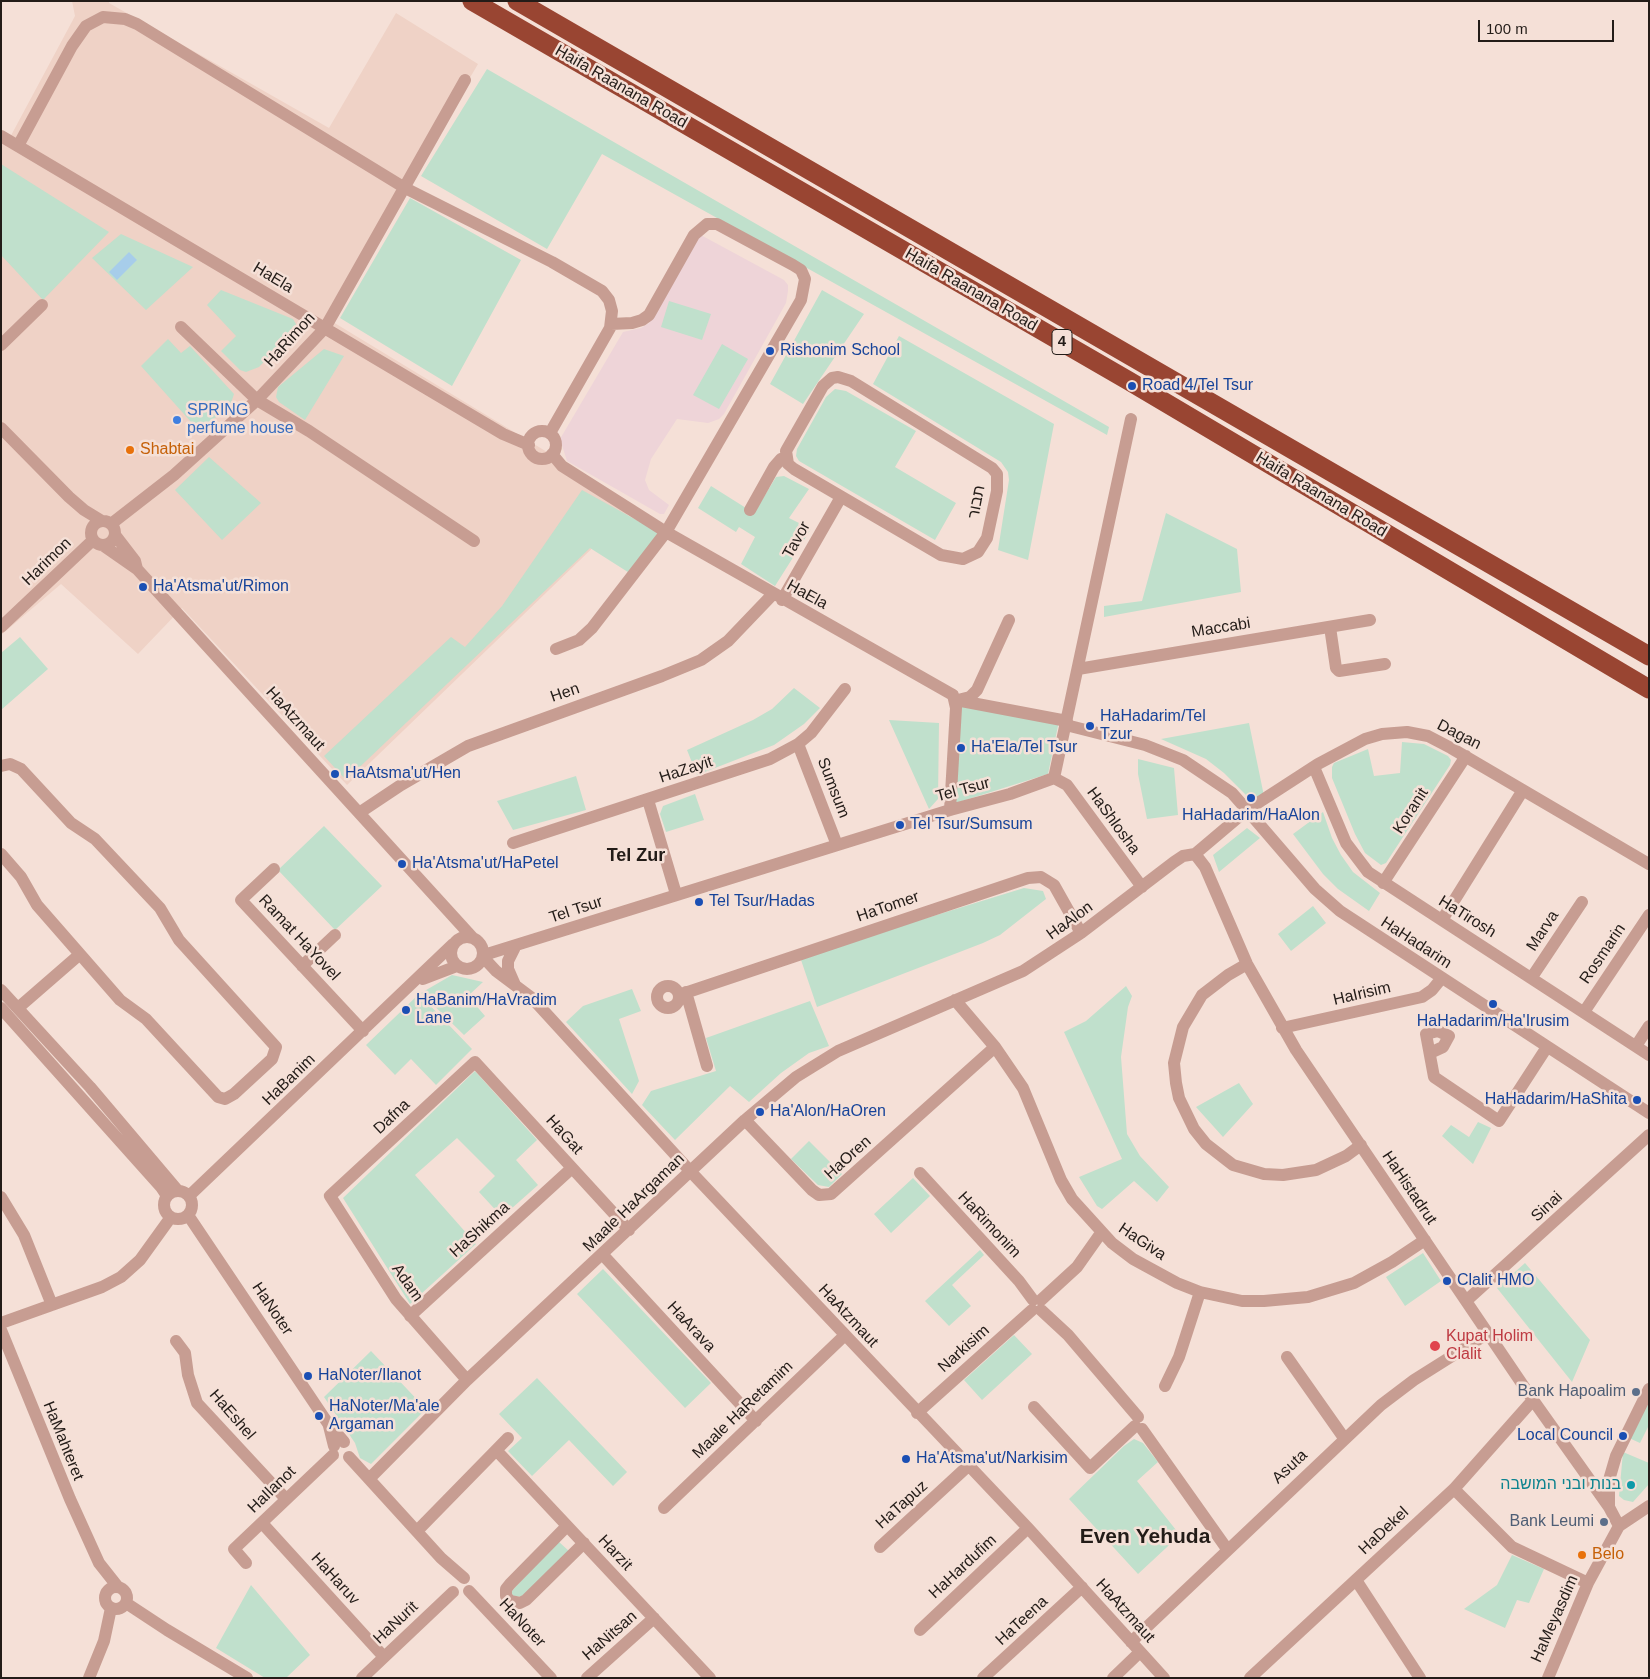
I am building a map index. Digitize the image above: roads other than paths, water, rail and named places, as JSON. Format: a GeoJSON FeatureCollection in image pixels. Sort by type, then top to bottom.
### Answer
{"type":"FeatureCollection","features":[{"type":"Feature","properties":{"kind":"highway","name":"Haifa Raanana Road"},"geometry":{"type":"LineString","coordinates":[[472,1],[1146,391],[1649,689]]}},
{"type":"Feature","properties":{"kind":"highway","name":"Haifa Raanana Road"},"geometry":{"type":"LineString","coordinates":[[517,1],[1649,656]]}},
{"type":"Feature","properties":{"kind":"street"},"geometry":{"type":"LineString","coordinates":[[18,146],[79,35],[93,21],[103,17],[114,17],[137,24],[405,188],[552,262],[602,291],[612,311],[611,324],[606,339],[550,433]]}},
{"type":"Feature","properties":{"kind":"street","name":"HaRimon"},"geometry":{"type":"LineString","coordinates":[[110,527],[174,475],[257,400],[325,328],[465,80]]}},
{"type":"Feature","properties":{"kind":"street","name":"HaEla"},"geometry":{"type":"LineString","coordinates":[[1,136],[504,434],[528,445]]}},
{"type":"Feature","properties":{"kind":"street"},"geometry":{"type":"LineString","coordinates":[[556,650],[579,640],[592,628],[666,532],[801,300],[805,279],[801,270],[793,265],[717,224],[707,224],[699,228],[694,234],[649,315],[632,324],[611,324]]}},
{"type":"Feature","properties":{"kind":"street"},"geometry":{"type":"LineString","coordinates":[[1,345],[42,305]]}},
{"type":"Feature","properties":{"kind":"street"},"geometry":{"type":"LineString","coordinates":[[181,327],[257,400],[317,436],[474,542]]}},
{"type":"Feature","properties":{"kind":"street","name":"תבור"},"geometry":{"type":"LineString","coordinates":[[838,377],[851,381],[984,461],[997,474],[998,483],[983,546],[971,556],[963,559],[941,555],[840,497],[794,469],[786,458],[786,451],[823,386],[832,378],[838,377]]}},
{"type":"Feature","properties":{"kind":"street"},"geometry":{"type":"LineString","coordinates":[[1054,778],[1131,419]]}},
{"type":"Feature","properties":{"kind":"street","name":"HaAtzmaut"},"geometry":{"type":"LineString","coordinates":[[1,428],[69,497],[84,510],[110,527],[135,561],[137,569]]}},
{"type":"Feature","properties":{"kind":"street"},"geometry":{"type":"LineString","coordinates":[[542,431],[550,433],[556,443],[552,454],[546,458],[537,458],[531,452],[528,445],[534,434],[542,431]]}},
{"type":"Feature","properties":{"kind":"street","name":"HaEla"},"geometry":{"type":"LineString","coordinates":[[552,454],[562,466],[666,532],[778,597],[940,686],[956,700]]}},
{"type":"Feature","properties":{"kind":"street"},"geometry":{"type":"LineString","coordinates":[[750,510],[774,467],[781,459],[786,458]]}},
{"type":"Feature","properties":{"kind":"street","name":"HaAtzmaut"},"geometry":{"type":"LineString","coordinates":[[69,497],[96,539],[137,569],[476,939]]}},
{"type":"Feature","properties":{"kind":"street","name":"Tavor"},"geometry":{"type":"LineString","coordinates":[[778,597],[840,497]]}},
{"type":"Feature","properties":{"kind":"street"},"geometry":{"type":"LineString","coordinates":[[96,523],[110,527],[112,542],[96,539],[96,523]]}},
{"type":"Feature","properties":{"kind":"street","name":"Harimon"},"geometry":{"type":"LineString","coordinates":[[1,627],[96,539]]}},
{"type":"Feature","properties":{"kind":"street","name":"Hen"},"geometry":{"type":"LineString","coordinates":[[360,813],[401,785],[468,746],[662,676],[701,660],[728,641],[778,597]]}},
{"type":"Feature","properties":{"kind":"street"},"geometry":{"type":"LineString","coordinates":[[950,810],[956,700],[974,694],[1009,620]]}},
{"type":"Feature","properties":{"kind":"street","name":"Maccabi"},"geometry":{"type":"LineString","coordinates":[[1078,669],[1370,620]]}},
{"type":"Feature","properties":{"kind":"street"},"geometry":{"type":"LineString","coordinates":[[1330,627],[1336,668],[1339,671],[1384,664]]}},
{"type":"Feature","properties":{"kind":"street","name":"HaZayit"},"geometry":{"type":"LineString","coordinates":[[513,843],[756,764],[798,744],[824,718],[845,689]]}},
{"type":"Feature","properties":{"kind":"street","name":"HaHadarim"},"geometry":{"type":"LineString","coordinates":[[956,700],[1066,723],[1145,745],[1182,760],[1232,793],[1326,900],[1354,922],[1649,1113]]}},
{"type":"Feature","properties":{"kind":"street","name":"Dagan"},"geometry":{"type":"LineString","coordinates":[[1248,810],[1314,767],[1364,740],[1382,734],[1399,732],[1428,736],[1466,756],[1649,864]]}},
{"type":"Feature","properties":{"kind":"street","name":"Sumsum"},"geometry":{"type":"LineString","coordinates":[[798,744],[837,845]]}},
{"type":"Feature","properties":{"kind":"street","name":"Koranit"},"geometry":{"type":"LineString","coordinates":[[1382,883],[1466,756]]}},
{"type":"Feature","properties":{"kind":"street"},"geometry":{"type":"LineString","coordinates":[[1,766],[10,764],[21,769],[71,823],[95,839],[160,908],[179,940],[271,1040],[276,1047],[275,1054],[234,1094],[226,1099],[218,1097],[146,1019],[120,1000],[79,955],[37,905],[21,877],[1,854]]}},
{"type":"Feature","properties":{"kind":"street","name":"HaTirosh"},"geometry":{"type":"LineString","coordinates":[[1314,767],[1346,843],[1368,872],[1382,883],[1532,977],[1649,1055]]}},
{"type":"Feature","properties":{"kind":"street","name":"Tel Tsur"},"geometry":{"type":"LineString","coordinates":[[483,956],[676,894],[950,810],[1010,794],[1054,778]]}},
{"type":"Feature","properties":{"kind":"street","name":"HaShlosha"},"geometry":{"type":"LineString","coordinates":[[1054,778],[1067,786],[1142,887]]}},
{"type":"Feature","properties":{"kind":"street"},"geometry":{"type":"LineString","coordinates":[[1442,920],[1523,790]]}},
{"type":"Feature","properties":{"kind":"street"},"geometry":{"type":"LineString","coordinates":[[648,800],[676,894]]}},
{"type":"Feature","properties":{"kind":"street"},"geometry":{"type":"LineString","coordinates":[[1195,854],[1248,810]]}},
{"type":"Feature","properties":{"kind":"street","name":"HaAlon"},"geometry":{"type":"LineString","coordinates":[[955,1000],[1023,971],[1081,933],[1179,859],[1195,854]]}},
{"type":"Feature","properties":{"kind":"street","name":"HaHistadrut"},"geometry":{"type":"LineString","coordinates":[[1195,854],[1205,867],[1247,964],[1282,1028],[1487,1334],[1586,1477],[1610,1507],[1619,1526]]}},
{"type":"Feature","properties":{"kind":"street","name":"Ramat HaYovel"},"geometry":{"type":"LineString","coordinates":[[274,870],[241,900],[363,1031]]}},
{"type":"Feature","properties":{"kind":"street","name":"HaTomer"},"geometry":{"type":"LineString","coordinates":[[707,1066],[683,994],[1028,878],[1041,877],[1054,885],[1081,933]]}},
{"type":"Feature","properties":{"kind":"street","name":"Marva"},"geometry":{"type":"LineString","coordinates":[[1532,977],[1582,902]]}},
{"type":"Feature","properties":{"kind":"street","name":"HaAtzmaut"},"geometry":{"type":"LineString","coordinates":[[451,912],[458,932],[455,942]]}},
{"type":"Feature","properties":{"kind":"street","name":"Rosmarin"},"geometry":{"type":"LineString","coordinates":[[1584,1012],[1649,914]]}},
{"type":"Feature","properties":{"kind":"street"},"geometry":{"type":"LineString","coordinates":[[302,966],[335,935]]}},
{"type":"Feature","properties":{"kind":"street"},"geometry":{"type":"LineString","coordinates":[[476,939],[483,956],[480,964],[472,968],[457,966],[451,956],[455,942],[476,939]]}},
{"type":"Feature","properties":{"kind":"street","name":"Tel Tsur"},"geometry":{"type":"LineString","coordinates":[[476,939],[494,947],[530,942]]}},
{"type":"Feature","properties":{"kind":"street","name":"HaBanim"},"geometry":{"type":"LineString","coordinates":[[178,1194],[363,1031],[455,942]]}},
{"type":"Feature","properties":{"kind":"street"},"geometry":{"type":"LineString","coordinates":[[510,982],[508,961],[516,946]]}},
{"type":"Feature","properties":{"kind":"street"},"geometry":{"type":"LineString","coordinates":[[18,1008],[79,955]]}},
{"type":"Feature","properties":{"kind":"street","name":"HaAtzmaut"},"geometry":{"type":"LineString","coordinates":[[483,956],[510,982],[532,998],[690,1172],[1028,1528],[1164,1678]]}},
{"type":"Feature","properties":{"kind":"street"},"geometry":{"type":"LineString","coordinates":[[1247,964],[1228,975],[1202,995],[1182,1027],[1174,1064],[1176,1083],[1179,1098],[1194,1129],[1206,1144],[1233,1164],[1264,1174],[1283,1175],[1316,1170],[1346,1156],[1361,1145]]}},
{"type":"Feature","properties":{"kind":"street","name":"HaBanim"},"geometry":{"type":"LineString","coordinates":[[410,986],[445,969],[457,966]]}},
{"type":"Feature","properties":{"kind":"street","name":"HaAtzmaut"},"geometry":{"type":"LineString","coordinates":[[472,968],[510,982]]}},
{"type":"Feature","properties":{"kind":"street","name":"HaIrisim"},"geometry":{"type":"LineString","coordinates":[[1282,1028],[1422,997],[1432,990],[1441,979]]}},
{"type":"Feature","properties":{"kind":"street"},"geometry":{"type":"LineString","coordinates":[[1,990],[90,1087],[178,1194],[192,1208],[188,1215],[181,1219],[171,1217],[164,1210],[178,1194]]}},
{"type":"Feature","properties":{"kind":"street","name":"HaGiva"},"geometry":{"type":"LineString","coordinates":[[955,1000],[995,1047],[1023,1088],[1061,1180],[1072,1199],[1102,1233],[1133,1259],[1177,1283],[1200,1292],[1242,1301],[1308,1297],[1354,1283],[1392,1262],[1425,1240]]}},
{"type":"Feature","properties":{"kind":"street","name":"Maale HaArgaman"},"geometry":{"type":"LineString","coordinates":[[369,1479],[467,1380],[603,1255],[745,1120],[796,1077],[823,1059],[955,1000]]}},
{"type":"Feature","properties":{"kind":"street"},"geometry":{"type":"LineString","coordinates":[[1,1008],[161,1187],[178,1194]]}},
{"type":"Feature","properties":{"kind":"street"},"geometry":{"type":"LineString","coordinates":[[1636,1046],[1649,1026]]}},
{"type":"Feature","properties":{"kind":"street","name":"HaOren"},"geometry":{"type":"LineString","coordinates":[[745,1120],[812,1190],[819,1195],[831,1194],[995,1047]]}},
{"type":"Feature","properties":{"kind":"street"},"geometry":{"type":"LineString","coordinates":[[1430,1052],[1434,1077],[1499,1121],[1547,1047]]}},
{"type":"Feature","properties":{"kind":"street","name":"HaGat"},"geometry":{"type":"LineString","coordinates":[[475,1062],[629,1230]]}},
{"type":"Feature","properties":{"kind":"street","name":"Dafna"},"geometry":{"type":"LineString","coordinates":[[330,1196],[475,1062]]}},
{"type":"Feature","properties":{"kind":"street","name":"Sinai"},"geometry":{"type":"LineString","coordinates":[[1466,1301],[1649,1135]]}},
{"type":"Feature","properties":{"kind":"street","name":"HaShikma"},"geometry":{"type":"LineString","coordinates":[[410,1316],[572,1168]]}},
{"type":"Feature","properties":{"kind":"street","name":"HaRimonim"},"geometry":{"type":"LineString","coordinates":[[920,1173],[1019,1281],[1037,1305],[1068,1335],[1138,1424],[1227,1549]]}},
{"type":"Feature","properties":{"kind":"street","name":"Adam"},"geometry":{"type":"LineString","coordinates":[[330,1196],[396,1299],[467,1380]]}},
{"type":"Feature","properties":{"kind":"street"},"geometry":{"type":"LineString","coordinates":[[1,1197],[24,1234],[52,1305]]}},
{"type":"Feature","properties":{"kind":"street","name":"HaNoter"},"geometry":{"type":"LineString","coordinates":[[188,1215],[327,1422],[341,1460],[349,1457],[441,1558],[460,1586],[551,1678]]}},
{"type":"Feature","properties":{"kind":"street"},"geometry":{"type":"LineString","coordinates":[[1,1323],[102,1288],[121,1277],[140,1260],[171,1217]]}},
{"type":"Feature","properties":{"kind":"street","name":"Narkisim"},"geometry":{"type":"LineString","coordinates":[[917,1413],[1077,1267],[1102,1233]]}},
{"type":"Feature","properties":{"kind":"street","name":"HaArava"},"geometry":{"type":"LineString","coordinates":[[603,1255],[756,1421]]}},
{"type":"Feature","properties":{"kind":"street"},"geometry":{"type":"LineString","coordinates":[[1165,1386],[1179,1357],[1200,1292]]}},
{"type":"Feature","properties":{"kind":"street","name":"HaMahteret"},"geometry":{"type":"LineString","coordinates":[[1,1330],[46,1444],[100,1563],[118,1586]]}},
{"type":"Feature","properties":{"kind":"street","name":"Asuta"},"geometry":{"type":"LineString","coordinates":[[1131,1642],[1344,1438],[1381,1405],[1414,1380],[1487,1334]]}},
{"type":"Feature","properties":{"kind":"street","name":"Maale HaRetamim"},"geometry":{"type":"LineString","coordinates":[[664,1508],[844,1336]]}},
{"type":"Feature","properties":{"kind":"street","name":"HaEshel"},"geometry":{"type":"LineString","coordinates":[[176,1341],[185,1353],[188,1375],[198,1403],[286,1499]]}},
{"type":"Feature","properties":{"kind":"street"},"geometry":{"type":"LineString","coordinates":[[1287,1357],[1344,1438]]}},
{"type":"Feature","properties":{"kind":"street"},"geometry":{"type":"LineString","coordinates":[[1610,1507],[1609,1480],[1612,1469],[1632,1418],[1649,1389]]}},
{"type":"Feature","properties":{"kind":"street","name":"HaDekel"},"geometry":{"type":"LineString","coordinates":[[1250,1678],[1454,1489],[1533,1400]]}},
{"type":"Feature","properties":{"kind":"street"},"geometry":{"type":"LineString","coordinates":[[1034,1406],[1090,1468],[1138,1424]]}},
{"type":"Feature","properties":{"kind":"street"},"geometry":{"type":"LineString","coordinates":[[417,1531],[508,1438]]}},
{"type":"Feature","properties":{"kind":"street","name":"HaIlanot"},"geometry":{"type":"LineString","coordinates":[[246,1563],[234,1549],[337,1448]]}},
{"type":"Feature","properties":{"kind":"street","name":"Harzit"},"geometry":{"type":"LineString","coordinates":[[496,1450],[710,1678]]}},
{"type":"Feature","properties":{"kind":"street","name":"HaTapuz"},"geometry":{"type":"LineString","coordinates":[[880,1547],[968,1466]]}},
{"type":"Feature","properties":{"kind":"street"},"geometry":{"type":"LineString","coordinates":[[1586,1477],[1597,1478],[1612,1469]]}},
{"type":"Feature","properties":{"kind":"street"},"geometry":{"type":"LineString","coordinates":[[1454,1489],[1512,1547],[1588,1583]]}},
{"type":"Feature","properties":{"kind":"street","name":"HaMeyasdim"},"geometry":{"type":"LineString","coordinates":[[1548,1678],[1588,1583],[1619,1526],[1649,1506]]}},
{"type":"Feature","properties":{"kind":"street","name":"HaHaruv"},"geometry":{"type":"LineString","coordinates":[[262,1522],[384,1657]]}},
{"type":"Feature","properties":{"kind":"street"},"geometry":{"type":"LineString","coordinates":[[567,1526],[506,1589],[506,1596],[510,1601],[520,1603],[526,1600],[584,1543]]}},
{"type":"Feature","properties":{"kind":"street","name":"HaHardufim"},"geometry":{"type":"LineString","coordinates":[[920,1630],[1028,1528]]}},
{"type":"Feature","properties":{"kind":"street","name":"HaMahteret"},"geometry":{"type":"LineString","coordinates":[[100,1563],[105,1595]]}},
{"type":"Feature","properties":{"kind":"street"},"geometry":{"type":"LineString","coordinates":[[1356,1580],[1420,1678]]}},
{"type":"Feature","properties":{"kind":"street"},"geometry":{"type":"LineString","coordinates":[[118,1586],[125,1592],[126,1603],[121,1608],[111,1608],[105,1602],[105,1595],[110,1588],[118,1586]]}},
{"type":"Feature","properties":{"kind":"street","name":"HaNurit"},"geometry":{"type":"LineString","coordinates":[[362,1678],[460,1586]]}},
{"type":"Feature","properties":{"kind":"street","name":"HaTeena"},"geometry":{"type":"LineString","coordinates":[[983,1678],[1082,1587]]}},
{"type":"Feature","properties":{"kind":"street"},"geometry":{"type":"LineString","coordinates":[[126,1603],[247,1678]]}},
{"type":"Feature","properties":{"kind":"street"},"geometry":{"type":"LineString","coordinates":[[89,1678],[104,1642],[111,1608]]}},
{"type":"Feature","properties":{"kind":"street","name":"HaNitsan"},"geometry":{"type":"LineString","coordinates":[[587,1678],[654,1618]]}},
{"type":"Feature","properties":{"kind":"street"},"geometry":{"type":"LineString","coordinates":[[1113,1678],[1140,1652]]}},
{"type":"Feature","properties":{"kind":"water"},"geometry":{"type":"Polygon","coordinates":[[[129,252],[137,260],[117,280],[109,272],[129,252]]]}},
{"type":"Feature","properties":{"kind":"place","name":"Rishonim School"},"geometry":{"type":"Point","coordinates":[770,351]}},
{"type":"Feature","properties":{"kind":"place","name":"Road 4/Tel Tsur"},"geometry":{"type":"Point","coordinates":[1132,386]}},
{"type":"Feature","properties":{"kind":"place","name":"SPRING perfume house"},"geometry":{"type":"Point","coordinates":[177,420]}},
{"type":"Feature","properties":{"kind":"place","name":"Shabtai"},"geometry":{"type":"Point","coordinates":[130,450]}},
{"type":"Feature","properties":{"kind":"place","name":"Ha'Atsma'ut/Rimon"},"geometry":{"type":"Point","coordinates":[143,587]}},
{"type":"Feature","properties":{"kind":"place","name":"HaHadarim/Tel Tzur"},"geometry":{"type":"Point","coordinates":[1090,726]}},
{"type":"Feature","properties":{"kind":"place","name":"Ha'Ela/Tel Tsur"},"geometry":{"type":"Point","coordinates":[961,748]}},
{"type":"Feature","properties":{"kind":"place","name":"HaAtsma'ut/Hen"},"geometry":{"type":"Point","coordinates":[335,774]}},
{"type":"Feature","properties":{"kind":"place","name":"HaHadarim/HaAlon"},"geometry":{"type":"Point","coordinates":[1251,798]}},
{"type":"Feature","properties":{"kind":"place","name":"Tel Tsur/Sumsum"},"geometry":{"type":"Point","coordinates":[900,825]}},
{"type":"Feature","properties":{"kind":"place","name":"Ha'Atsma'ut/HaPetel"},"geometry":{"type":"Point","coordinates":[402,864]}},
{"type":"Feature","properties":{"kind":"place","name":"Tel Tsur/Hadas"},"geometry":{"type":"Point","coordinates":[699,902]}},
{"type":"Feature","properties":{"kind":"place","name":"HaHadarim/Ha'Irusim"},"geometry":{"type":"Point","coordinates":[1493,1004]}},
{"type":"Feature","properties":{"kind":"place","name":"HaBanim/HaVradim Lane"},"geometry":{"type":"Point","coordinates":[406,1010]}},
{"type":"Feature","properties":{"kind":"place","name":"HaHadarim/HaShita"},"geometry":{"type":"Point","coordinates":[1637,1100]}},
{"type":"Feature","properties":{"kind":"place","name":"Ha'Alon/HaOren"},"geometry":{"type":"Point","coordinates":[760,1112]}},
{"type":"Feature","properties":{"kind":"place","name":"Clalit HMO"},"geometry":{"type":"Point","coordinates":[1447,1281]}},
{"type":"Feature","properties":{"kind":"place","name":"Kupat Holim Clalit"},"geometry":{"type":"Point","coordinates":[1435,1346]}},
{"type":"Feature","properties":{"kind":"place","name":"HaNoter/Ilanot"},"geometry":{"type":"Point","coordinates":[308,1376]}},
{"type":"Feature","properties":{"kind":"place","name":"Bank Hapoalim"},"geometry":{"type":"Point","coordinates":[1636,1392]}},
{"type":"Feature","properties":{"kind":"place","name":"HaNoter/Ma'ale Argaman"},"geometry":{"type":"Point","coordinates":[319,1416]}},
{"type":"Feature","properties":{"kind":"place","name":"Local Council"},"geometry":{"type":"Point","coordinates":[1623,1436]}},
{"type":"Feature","properties":{"kind":"place","name":"Ha'Atsma'ut/Narkisim"},"geometry":{"type":"Point","coordinates":[906,1459]}},
{"type":"Feature","properties":{"kind":"place","name":"בנות ובני המושבה"},"geometry":{"type":"Point","coordinates":[1631,1485]}},
{"type":"Feature","properties":{"kind":"place","name":"Bank Leumi"},"geometry":{"type":"Point","coordinates":[1604,1522]}},
{"type":"Feature","properties":{"kind":"place","name":"Belo"},"geometry":{"type":"Point","coordinates":[1582,1555]}},
{"type":"Feature","properties":{"kind":"district","name":"Tel Zur"},"geometry":{"type":"Point","coordinates":[636,856]}},
{"type":"Feature","properties":{"kind":"district","name":"Even Yehuda"},"geometry":{"type":"Point","coordinates":[1145,1537]}}]}
